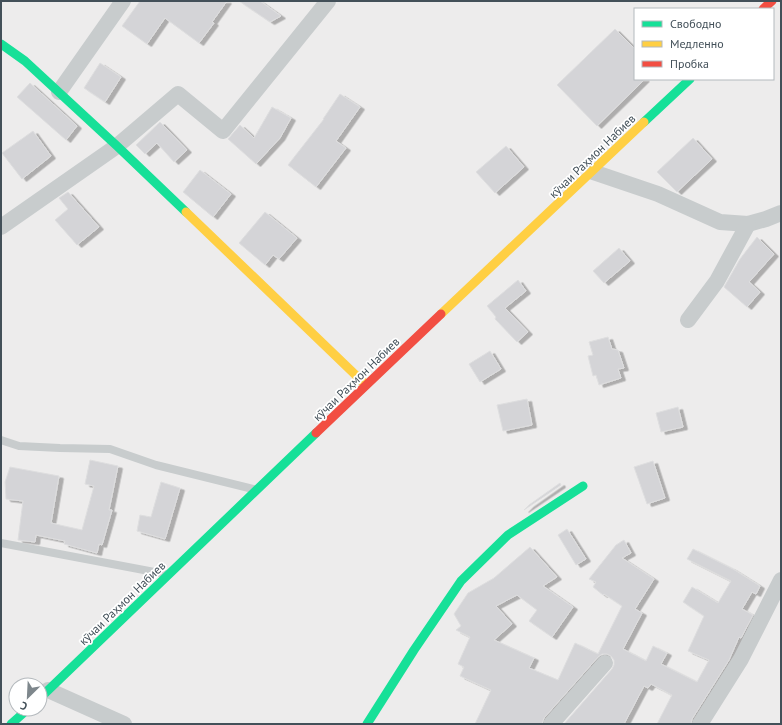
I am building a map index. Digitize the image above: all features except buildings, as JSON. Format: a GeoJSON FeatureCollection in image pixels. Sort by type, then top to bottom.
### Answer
{"type":"FeatureCollection","features":[{"type":"Feature","properties":{"kind":"street"},"geometry":{"type":"LineString","coordinates":[[59,92],[123,1]]}},
{"type":"Feature","properties":{"kind":"street"},"geometry":{"type":"LineString","coordinates":[[1,227],[117,146],[178,94],[223,132],[328,1]]}},
{"type":"Feature","properties":{"kind":"street"},"geometry":{"type":"LineString","coordinates":[[764,8],[772,1]]}},
{"type":"Feature","properties":{"kind":"street"},"geometry":{"type":"LineString","coordinates":[[1,44],[25,61],[117,146],[366,385]]}},
{"type":"Feature","properties":{"kind":"street","name":"кӯчаи Раҳмон Набиев"},"geometry":{"type":"LineString","coordinates":[[48,690],[366,385],[689,80]]}},
{"type":"Feature","properties":{"kind":"street"},"geometry":{"type":"LineString","coordinates":[[593,172],[658,194],[720,222],[748,224],[781,213]]}},
{"type":"Feature","properties":{"kind":"street"},"geometry":{"type":"LineString","coordinates":[[688,320],[717,281],[748,224]]}},
{"type":"Feature","properties":{"kind":"street"},"geometry":{"type":"LineString","coordinates":[[367,724],[414,650],[461,581],[508,535],[583,486]]}},
{"type":"Feature","properties":{"kind":"street"},"geometry":{"type":"LineString","coordinates":[[700,724],[741,658],[781,580]]}},
{"type":"Feature","properties":{"kind":"street"},"geometry":{"type":"LineString","coordinates":[[551,724],[605,663]]}},
{"type":"Feature","properties":{"kind":"street"},"geometry":{"type":"LineString","coordinates":[[48,696],[124,724]]}},
{"type":"Feature","properties":{"kind":"street"},"geometry":{"type":"LineString","coordinates":[[11,724],[19,717]]}},
{"type":"Feature","properties":{"kind":"lane"},"geometry":{"type":"LineString","coordinates":[[1,440],[19,446],[110,448],[156,466],[257,490]]}},
{"type":"Feature","properties":{"kind":"lane"},"geometry":{"type":"LineString","coordinates":[[1,543],[169,575]]}},
{"type":"Feature","properties":{"kind":"traffic: fast"},"geometry":{"type":"LineString","coordinates":[[1,44],[25,61],[186,212]]}},
{"type":"Feature","properties":{"kind":"traffic: fast"},"geometry":{"type":"LineString","coordinates":[[644,122],[689,80]]}},
{"type":"Feature","properties":{"kind":"traffic: fast"},"geometry":{"type":"LineString","coordinates":[[48,690],[316,433]]}},
{"type":"Feature","properties":{"kind":"traffic: fast"},"geometry":{"type":"LineString","coordinates":[[367,724],[414,650],[461,581],[508,535],[583,486]]}},
{"type":"Feature","properties":{"kind":"traffic: fast"},"geometry":{"type":"LineString","coordinates":[[11,724],[19,717]]}},
{"type":"Feature","properties":{"kind":"traffic: slow"},"geometry":{"type":"LineString","coordinates":[[441,314],[644,122]]}},
{"type":"Feature","properties":{"kind":"traffic: slow"},"geometry":{"type":"LineString","coordinates":[[186,212],[366,385]]}},
{"type":"Feature","properties":{"kind":"traffic: jam"},"geometry":{"type":"LineString","coordinates":[[764,8],[772,1]]}},
{"type":"Feature","properties":{"kind":"traffic: jam"},"geometry":{"type":"LineString","coordinates":[[316,433],[441,314]]}}]}
